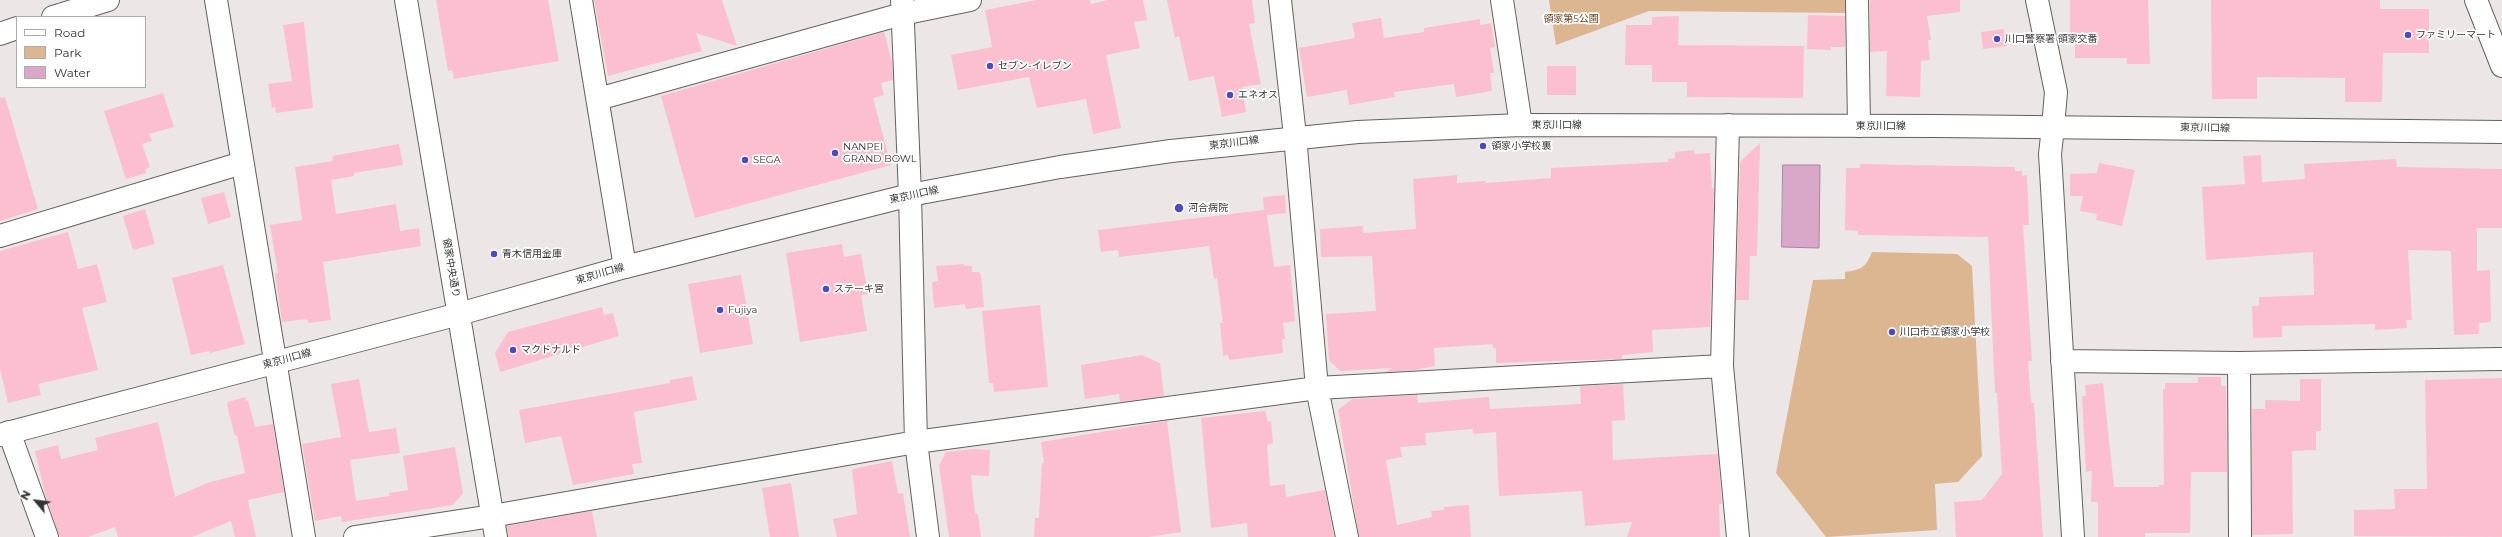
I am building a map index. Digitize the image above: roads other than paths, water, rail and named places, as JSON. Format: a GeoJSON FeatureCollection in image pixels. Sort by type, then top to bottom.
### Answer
{"type":"FeatureCollection","features":[{"type":"Feature","properties":{"kind":"street"},"geometry":{"type":"LineString","coordinates":[[56,16],[108,0]]}},
{"type":"Feature","properties":{"kind":"street"},"geometry":{"type":"LineString","coordinates":[[216,0],[304,537]]}},
{"type":"Feature","properties":{"kind":"street","name":"領家中央通り"},"geometry":{"type":"LineString","coordinates":[[406,0],[494,526]]}},
{"type":"Feature","properties":{"kind":"street"},"geometry":{"type":"LineString","coordinates":[[582,0],[626,267]]}},
{"type":"Feature","properties":{"kind":"street"},"geometry":{"type":"LineString","coordinates":[[598,99],[902,7],[970,0]]}},
{"type":"Feature","properties":{"kind":"street"},"geometry":{"type":"LineString","coordinates":[[1280,0],[1295,136],[1317,388],[1347,537]]}},
{"type":"Feature","properties":{"kind":"street"},"geometry":{"type":"LineString","coordinates":[[1502,0],[1521,125]]}},
{"type":"Feature","properties":{"kind":"street"},"geometry":{"type":"LineString","coordinates":[[1857,0],[1859,126]]}},
{"type":"Feature","properties":{"kind":"street"},"geometry":{"type":"LineString","coordinates":[[2037,0],[2056,92],[2050,154],[2073,537]]}},
{"type":"Feature","properties":{"kind":"street"},"geometry":{"type":"LineString","coordinates":[[2476,0],[2502,66]]}},
{"type":"Feature","properties":{"kind":"street"},"geometry":{"type":"LineString","coordinates":[[902,7],[910,195],[916,442],[928,537]]}},
{"type":"Feature","properties":{"kind":"street"},"geometry":{"type":"LineString","coordinates":[[0,34],[16,28]]}},
{"type":"Feature","properties":{"kind":"street","name":"東京川口線"},"geometry":{"type":"LineString","coordinates":[[5,434],[459,314],[626,267],[910,195],[1060,167],[1171,151],[1295,136],[1521,125],[2053,127],[2502,132]]}},
{"type":"Feature","properties":{"kind":"street"},"geometry":{"type":"LineString","coordinates":[[1728,125],[1722,366],[1738,537]]}},
{"type":"Feature","properties":{"kind":"street"},"geometry":{"type":"LineString","coordinates":[[0,236],[242,163]]}},
{"type":"Feature","properties":{"kind":"street"},"geometry":{"type":"LineString","coordinates":[[2062,361],[2239,363],[2502,359]]}},
{"type":"Feature","properties":{"kind":"street"},"geometry":{"type":"LineString","coordinates":[[2239,363],[2240,537]]}},
{"type":"Feature","properties":{"kind":"street"},"geometry":{"type":"LineString","coordinates":[[355,537],[494,526],[916,442],[1317,388],[1722,366]]}},
{"type":"Feature","properties":{"kind":"street"},"geometry":{"type":"LineString","coordinates":[[5,434],[47,537]]}},
{"type":"Feature","properties":{"kind":"water"},"geometry":{"type":"Polygon","coordinates":[[[1783,165],[1820,165],[1819,248],[1782,247],[1783,165]]]}},
{"type":"Feature","properties":{"kind":"place","name":"ファミリーマート"},"geometry":{"type":"Point","coordinates":[2408,35]}},
{"type":"Feature","properties":{"kind":"place","name":"川口警察署 領家交番"},"geometry":{"type":"Point","coordinates":[1997,39]}},
{"type":"Feature","properties":{"kind":"place","name":"セブン-イレブン"},"geometry":{"type":"Point","coordinates":[990,66]}},
{"type":"Feature","properties":{"kind":"place","name":"エネオス"},"geometry":{"type":"Point","coordinates":[1230,95]}},
{"type":"Feature","properties":{"kind":"place","name":"領家小学校裏"},"geometry":{"type":"Point","coordinates":[1483,146]}},
{"type":"Feature","properties":{"kind":"place","name":"NANPEI GRAND BOWL"},"geometry":{"type":"Point","coordinates":[835,153]}},
{"type":"Feature","properties":{"kind":"place","name":"SEGA"},"geometry":{"type":"Point","coordinates":[745,160]}},
{"type":"Feature","properties":{"kind":"place","name":"河合病院"},"geometry":{"type":"Point","coordinates":[1179,208]}},
{"type":"Feature","properties":{"kind":"place","name":"青木信用金庫"},"geometry":{"type":"Point","coordinates":[494,254]}},
{"type":"Feature","properties":{"kind":"place","name":"ステーキ宮"},"geometry":{"type":"Point","coordinates":[826,289]}},
{"type":"Feature","properties":{"kind":"place","name":"Fujiya"},"geometry":{"type":"Point","coordinates":[720,310]}},
{"type":"Feature","properties":{"kind":"place","name":"川口市立領家小学校"},"geometry":{"type":"Point","coordinates":[1892,332]}},
{"type":"Feature","properties":{"kind":"place","name":"マクドナルド"},"geometry":{"type":"Point","coordinates":[513,350]}},
{"type":"Feature","properties":{"kind":"park label","name":"領家第5公園"},"geometry":{"type":"Point","coordinates":[1571,19]}}]}
